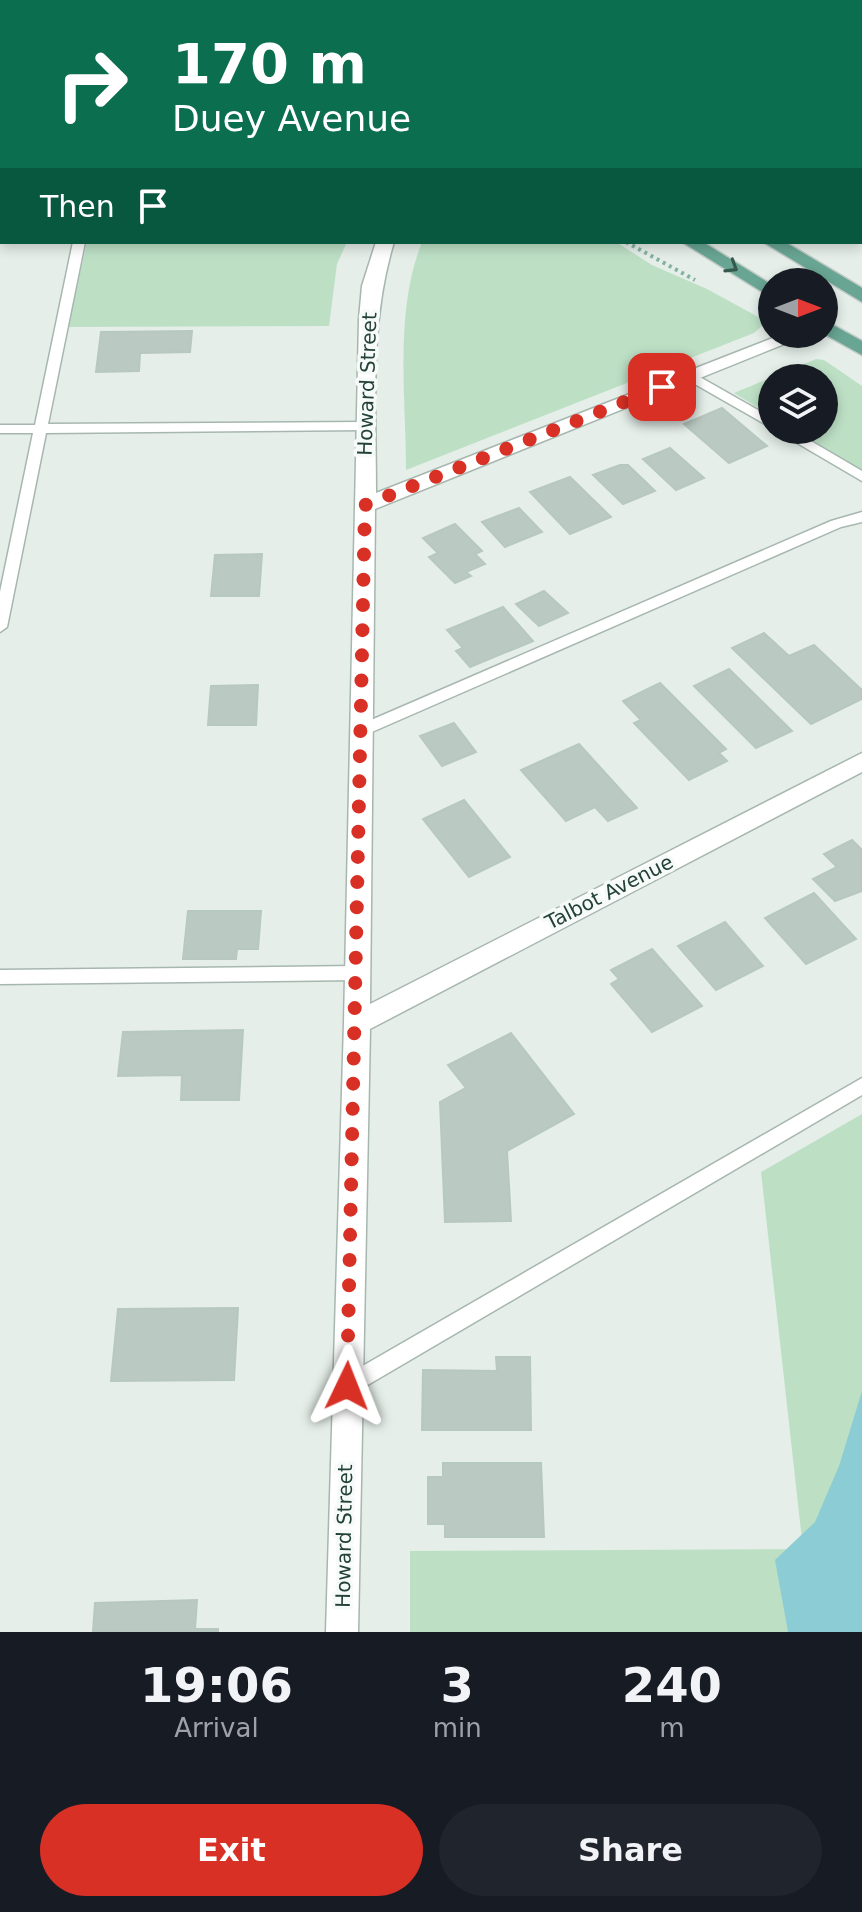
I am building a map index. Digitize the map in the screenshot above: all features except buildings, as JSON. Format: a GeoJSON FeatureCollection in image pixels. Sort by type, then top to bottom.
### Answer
{"type":"FeatureCollection","features":[{"type":"Feature","properties":{"kind":"main road"},"geometry":{"type":"LineString","coordinates":[[694,244],[758,284]]}},
{"type":"Feature","properties":{"kind":"main road"},"geometry":{"type":"LineString","coordinates":[[775,244],[862,296]]}},
{"type":"Feature","properties":{"kind":"main road"},"geometry":{"type":"LineString","coordinates":[[838,334],[862,349]]}},
{"type":"Feature","properties":{"kind":"street","name":"Howard Street"},"geometry":{"type":"LineString","coordinates":[[342,1632],[357,1023],[368,319],[371,286],[384,244]]}},
{"type":"Feature","properties":{"kind":"street"},"geometry":{"type":"LineString","coordinates":[[365,505],[764,348]]}},
{"type":"Feature","properties":{"kind":"street","name":"Talbot Avenue"},"geometry":{"type":"LineString","coordinates":[[357,1023],[862,762]]}},
{"type":"Feature","properties":{"kind":"lane"},"geometry":{"type":"LineString","coordinates":[[0,627],[79,244]]}},
{"type":"Feature","properties":{"kind":"lane"},"geometry":{"type":"LineString","coordinates":[[691,376],[758,416]]}},
{"type":"Feature","properties":{"kind":"lane"},"geometry":{"type":"LineString","coordinates":[[0,429],[366,426]]}},
{"type":"Feature","properties":{"kind":"lane"},"geometry":{"type":"LineString","coordinates":[[806,444],[862,477]]}},
{"type":"Feature","properties":{"kind":"lane"},"geometry":{"type":"LineString","coordinates":[[360,731],[822,530],[862,517]]}},
{"type":"Feature","properties":{"kind":"lane"},"geometry":{"type":"LineString","coordinates":[[0,977],[357,973]]}},
{"type":"Feature","properties":{"kind":"lane"},"geometry":{"type":"LineString","coordinates":[[347,1386],[862,1086]]}},
{"type":"Feature","properties":{"kind":"green space"},"geometry":{"type":"Polygon","coordinates":[[[87,244],[346,244],[337,264],[329,326],[68,327],[87,244]]]}},
{"type":"Feature","properties":{"kind":"green space"},"geometry":{"type":"Polygon","coordinates":[[[421,244],[619,244],[652,265],[707,289],[758,317],[758,330],[406,470],[404,354],[408,297],[421,244]]]}},
{"type":"Feature","properties":{"kind":"green space"},"geometry":{"type":"Polygon","coordinates":[[[816,359],[830,364],[804,364],[816,359]]]}},
{"type":"Feature","properties":{"kind":"green space"},"geometry":{"type":"Polygon","coordinates":[[[838,370],[862,386],[862,471],[819,444],[838,444],[838,370]]]}},
{"type":"Feature","properties":{"kind":"green space"},"geometry":{"type":"Polygon","coordinates":[[[758,383],[758,408],[734,393],[758,383]]]}},
{"type":"Feature","properties":{"kind":"green space"},"geometry":{"type":"Polygon","coordinates":[[[862,1114],[862,1632],[410,1632],[410,1551],[803,1549],[761,1172],[862,1114]]]}},
{"type":"Feature","properties":{"kind":"water"},"geometry":{"type":"Polygon","coordinates":[[[862,1391],[862,1632],[788,1632],[775,1560],[815,1522],[839,1466],[862,1391]]]}},
{"type":"Feature","properties":{"kind":"route"},"geometry":{"type":"LineString","coordinates":[[347,1386],[357,1023],[365,505],[662,387]]}}]}
